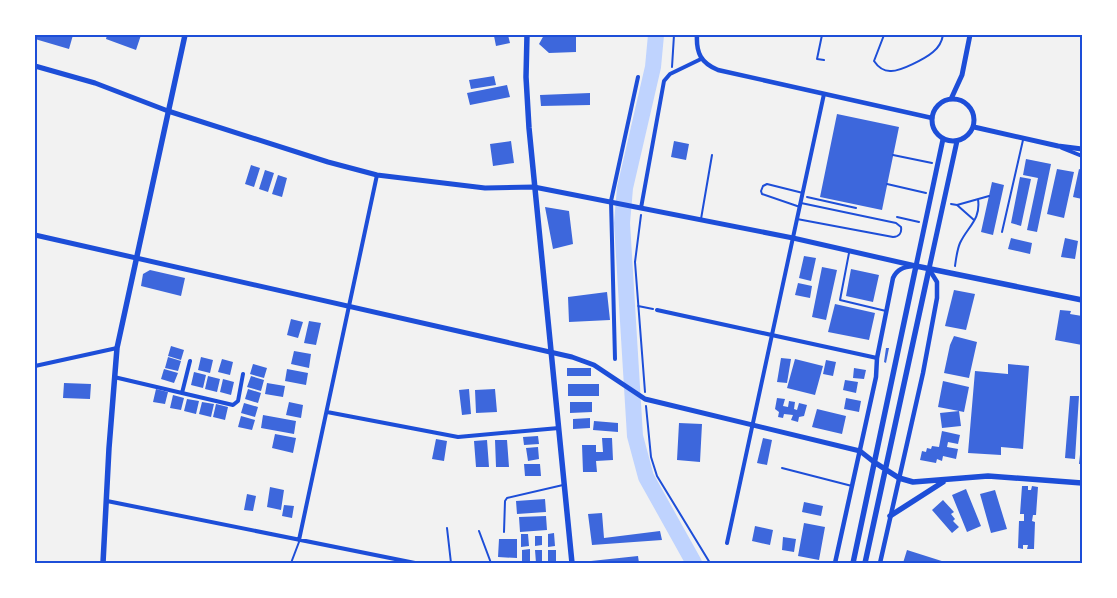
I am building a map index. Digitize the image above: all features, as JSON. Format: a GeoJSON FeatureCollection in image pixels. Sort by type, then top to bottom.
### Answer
{"type":"FeatureCollection","features":[{"type":"Feature","properties":{"kind":"main road"},"geometry":{"type":"LineString","coordinates":[[103,563],[117,348],[184,35]]}},
{"type":"Feature","properties":{"kind":"main road"},"geometry":{"type":"LineString","coordinates":[[527,35],[527,104],[534,187],[572,563]]}},
{"type":"Feature","properties":{"kind":"main road"},"geometry":{"type":"LineString","coordinates":[[951,99],[962,74],[970,35]]}},
{"type":"Feature","properties":{"kind":"main road"},"geometry":{"type":"LineString","coordinates":[[35,66],[95,83],[168,111],[328,162],[378,175],[485,188],[534,187],[701,219],[1082,300]]}},
{"type":"Feature","properties":{"kind":"main road"},"geometry":{"type":"LineString","coordinates":[[951,99],[962,101],[972,109],[975,121],[974,127],[967,136],[957,141],[943,138],[933,128],[932,118],[935,109],[938,105],[951,99]]}},
{"type":"Feature","properties":{"kind":"main road"},"geometry":{"type":"LineString","coordinates":[[974,127],[1058,146],[1082,149]]}},
{"type":"Feature","properties":{"kind":"main road"},"geometry":{"type":"LineString","coordinates":[[853,563],[943,138]]}},
{"type":"Feature","properties":{"kind":"main road"},"geometry":{"type":"LineString","coordinates":[[865,563],[957,141]]}},
{"type":"Feature","properties":{"kind":"main road"},"geometry":{"type":"LineString","coordinates":[[35,235],[551,352],[594,364],[639,396],[860,451],[899,478],[920,482],[988,476],[1082,483]]}},
{"type":"Feature","properties":{"kind":"main road"},"geometry":{"type":"LineString","coordinates":[[890,516],[946,480]]}},
{"type":"Feature","properties":{"kind":"street"},"geometry":{"type":"LineString","coordinates":[[697,35],[697,46],[701,59],[718,70],[932,118]]}},
{"type":"Feature","properties":{"kind":"street"},"geometry":{"type":"LineString","coordinates":[[641,208],[664,81],[670,74],[701,59]]}},
{"type":"Feature","properties":{"kind":"street"},"geometry":{"type":"LineString","coordinates":[[615,359],[611,201],[638,77]]}},
{"type":"Feature","properties":{"kind":"street"},"geometry":{"type":"LineString","coordinates":[[727,543],[824,94]]}},
{"type":"Feature","properties":{"kind":"street"},"geometry":{"type":"LineString","coordinates":[[1058,146],[1082,156]]}},
{"type":"Feature","properties":{"kind":"street"},"geometry":{"type":"LineString","coordinates":[[299,540],[378,175]]}},
{"type":"Feature","properties":{"kind":"street"},"geometry":{"type":"LineString","coordinates":[[835,563],[876,377],[877,358],[893,278],[901,269],[916,266]]}},
{"type":"Feature","properties":{"kind":"street"},"geometry":{"type":"LineString","coordinates":[[880,563],[923,373],[937,298],[937,282],[929,269]]}},
{"type":"Feature","properties":{"kind":"street"},"geometry":{"type":"LineString","coordinates":[[657,310],[877,358]]}},
{"type":"Feature","properties":{"kind":"street"},"geometry":{"type":"LineString","coordinates":[[35,366],[117,348]]}},
{"type":"Feature","properties":{"kind":"street"},"geometry":{"type":"LineString","coordinates":[[182,393],[190,361]]}},
{"type":"Feature","properties":{"kind":"street"},"geometry":{"type":"LineString","coordinates":[[114,377],[233,405],[238,401],[243,374]]}},
{"type":"Feature","properties":{"kind":"street"},"geometry":{"type":"LineString","coordinates":[[327,412],[458,437],[558,428]]}},
{"type":"Feature","properties":{"kind":"street"},"geometry":{"type":"LineString","coordinates":[[107,501],[415,563]]}},
{"type":"Feature","properties":{"kind":"lane"},"geometry":{"type":"LineString","coordinates":[[1002,232],[1023,138]]}},
{"type":"Feature","properties":{"kind":"lane"},"geometry":{"type":"LineString","coordinates":[[701,219],[712,155]]}},
{"type":"Feature","properties":{"kind":"lane"},"geometry":{"type":"LineString","coordinates":[[797,219],[893,237],[899,236],[902,230],[896,223],[800,205],[762,194],[761,191],[763,186],[767,184],[803,192]]}},
{"type":"Feature","properties":{"kind":"lane"},"geometry":{"type":"LineString","coordinates":[[849,250],[840,300],[886,311]]}},
{"type":"Feature","properties":{"kind":"lane"},"geometry":{"type":"LineString","coordinates":[[782,468],[852,486]]}},
{"type":"Feature","properties":{"kind":"lane"},"geometry":{"type":"LineString","coordinates":[[504,532],[504,501],[507,498],[564,485]]}},
{"type":"Feature","properties":{"kind":"lane"},"geometry":{"type":"LineString","coordinates":[[447,528],[451,563]]}},
{"type":"Feature","properties":{"kind":"lane"},"geometry":{"type":"LineString","coordinates":[[479,531],[491,563]]}},
{"type":"Feature","properties":{"kind":"lane"},"geometry":{"type":"LineString","coordinates":[[292,563],[299,540]]}},
{"type":"Feature","properties":{"kind":"path"},"geometry":{"type":"LineString","coordinates":[[670,74],[673,60],[674,35]]}},
{"type":"Feature","properties":{"kind":"path"},"geometry":{"type":"LineString","coordinates":[[822,35],[817,59],[824,60]]}},
{"type":"Feature","properties":{"kind":"path"},"geometry":{"type":"LineString","coordinates":[[884,35],[874,61],[879,68],[890,71],[900,70],[934,52],[943,35]]}},
{"type":"Feature","properties":{"kind":"path"},"geometry":{"type":"LineString","coordinates":[[894,155],[937,164]]}},
{"type":"Feature","properties":{"kind":"path"},"geometry":{"type":"LineString","coordinates":[[887,184],[931,194]]}},
{"type":"Feature","properties":{"kind":"path"},"geometry":{"type":"LineString","coordinates":[[943,203],[957,205],[989,196]]}},
{"type":"Feature","properties":{"kind":"path"},"geometry":{"type":"LineString","coordinates":[[954,274],[959,245],[979,211],[978,199]]}},
{"type":"Feature","properties":{"kind":"path"},"geometry":{"type":"LineString","coordinates":[[957,205],[975,220]]}},
{"type":"Feature","properties":{"kind":"path"},"geometry":{"type":"LineString","coordinates":[[641,214],[636,253],[644,386]]}},
{"type":"Feature","properties":{"kind":"path"},"geometry":{"type":"LineString","coordinates":[[638,306],[657,310]]}},
{"type":"Feature","properties":{"kind":"path"},"geometry":{"type":"LineString","coordinates":[[646,406],[651,457],[657,476],[710,563]]}},
{"type":"Feature","properties":{"kind":"building"},"geometry":{"type":"Polygon","coordinates":[[[35,35],[73,35],[69,49],[35,39],[35,35]]]}},
{"type":"Feature","properties":{"kind":"building"},"geometry":{"type":"Polygon","coordinates":[[[107,35],[141,35],[136,50],[106,39],[107,35]]]}},
{"type":"Feature","properties":{"kind":"building"},"geometry":{"type":"Polygon","coordinates":[[[508,35],[510,43],[496,46],[494,36],[508,35]]]}},
{"type":"Feature","properties":{"kind":"building"},"geometry":{"type":"Polygon","coordinates":[[[544,35],[576,35],[576,52],[549,53],[539,44],[544,35]]]}},
{"type":"Feature","properties":{"kind":"building"},"geometry":{"type":"Polygon","coordinates":[[[494,76],[496,85],[471,89],[469,80],[494,76]]]}},
{"type":"Feature","properties":{"kind":"building"},"geometry":{"type":"Polygon","coordinates":[[[507,85],[510,97],[470,105],[467,93],[507,85]]]}},
{"type":"Feature","properties":{"kind":"building"},"geometry":{"type":"Polygon","coordinates":[[[590,93],[590,105],[541,106],[540,95],[590,93]]]}},
{"type":"Feature","properties":{"kind":"building"},"geometry":{"type":"Polygon","coordinates":[[[837,114],[899,127],[882,210],[820,197],[837,114]]]}},
{"type":"Feature","properties":{"kind":"building"},"geometry":{"type":"Polygon","coordinates":[[[511,141],[514,163],[493,166],[490,144],[511,141]]]}},
{"type":"Feature","properties":{"kind":"building"},"geometry":{"type":"Polygon","coordinates":[[[674,141],[689,144],[686,160],[671,157],[674,141]]]}},
{"type":"Feature","properties":{"kind":"building"},"geometry":{"type":"Polygon","coordinates":[[[1026,159],[1051,164],[1037,232],[1027,230],[1038,178],[1023,175],[1026,159]]]}},
{"type":"Feature","properties":{"kind":"building"},"geometry":{"type":"Polygon","coordinates":[[[251,165],[260,168],[254,187],[245,184],[251,165]]]}},
{"type":"Feature","properties":{"kind":"building"},"geometry":{"type":"Polygon","coordinates":[[[1057,169],[1074,172],[1064,218],[1047,214],[1057,169]]]}},
{"type":"Feature","properties":{"kind":"building"},"geometry":{"type":"Polygon","coordinates":[[[1079,169],[1082,170],[1082,199],[1073,197],[1079,169]]]}},
{"type":"Feature","properties":{"kind":"building"},"geometry":{"type":"Polygon","coordinates":[[[265,170],[274,173],[268,192],[259,189],[265,170]]]}},
{"type":"Feature","properties":{"kind":"building"},"geometry":{"type":"Polygon","coordinates":[[[278,175],[287,178],[282,197],[272,194],[278,175]]]}},
{"type":"Feature","properties":{"kind":"building"},"geometry":{"type":"Polygon","coordinates":[[[1020,177],[1031,179],[1021,226],[1011,223],[1020,177]]]}},
{"type":"Feature","properties":{"kind":"building"},"geometry":{"type":"Polygon","coordinates":[[[992,182],[1004,185],[993,235],[981,232],[992,182]]]}},
{"type":"Feature","properties":{"kind":"building"},"geometry":{"type":"Polygon","coordinates":[[[545,207],[569,211],[573,244],[553,249],[545,207]]]}},
{"type":"Feature","properties":{"kind":"building"},"geometry":{"type":"Polygon","coordinates":[[[1011,238],[1032,243],[1030,254],[1008,249],[1011,238]]]}},
{"type":"Feature","properties":{"kind":"building"},"geometry":{"type":"Polygon","coordinates":[[[1065,238],[1078,241],[1075,259],[1061,257],[1065,238]]]}},
{"type":"Feature","properties":{"kind":"building"},"geometry":{"type":"Polygon","coordinates":[[[804,256],[816,258],[811,281],[799,278],[804,256]]]}},
{"type":"Feature","properties":{"kind":"building"},"geometry":{"type":"Polygon","coordinates":[[[822,267],[837,270],[826,320],[812,317],[822,267]]]}},
{"type":"Feature","properties":{"kind":"building"},"geometry":{"type":"Polygon","coordinates":[[[851,269],[879,275],[873,302],[846,296],[851,269]]]}},
{"type":"Feature","properties":{"kind":"building"},"geometry":{"type":"Polygon","coordinates":[[[150,270],[185,278],[181,296],[141,286],[143,274],[150,270]]]}},
{"type":"Feature","properties":{"kind":"building"},"geometry":{"type":"Polygon","coordinates":[[[798,283],[812,286],[810,298],[795,295],[798,283]]]}},
{"type":"Feature","properties":{"kind":"building"},"geometry":{"type":"Polygon","coordinates":[[[954,290],[975,294],[966,330],[945,326],[954,290]]]}},
{"type":"Feature","properties":{"kind":"building"},"geometry":{"type":"Polygon","coordinates":[[[607,292],[610,320],[569,322],[568,297],[607,292]]]}},
{"type":"Feature","properties":{"kind":"building"},"geometry":{"type":"Polygon","coordinates":[[[835,304],[875,313],[869,340],[828,332],[835,304]]]}},
{"type":"Feature","properties":{"kind":"building"},"geometry":{"type":"Polygon","coordinates":[[[1060,310],[1071,311],[1070,314],[1082,316],[1082,345],[1055,340],[1060,310]]]}},
{"type":"Feature","properties":{"kind":"building"},"geometry":{"type":"Polygon","coordinates":[[[291,319],[303,322],[298,338],[287,335],[291,319]]]}},
{"type":"Feature","properties":{"kind":"building"},"geometry":{"type":"Polygon","coordinates":[[[309,321],[321,323],[316,345],[304,343],[309,321]]]}},
{"type":"Feature","properties":{"kind":"building"},"geometry":{"type":"Polygon","coordinates":[[[954,336],[977,342],[969,378],[944,373],[950,345],[954,336]]]}},
{"type":"Feature","properties":{"kind":"building"},"geometry":{"type":"Polygon","coordinates":[[[171,346],[184,350],[181,360],[168,356],[171,346]]]}},
{"type":"Feature","properties":{"kind":"building"},"geometry":{"type":"Polygon","coordinates":[[[886,348],[889,348],[886,363],[884,362],[886,348]]]}},
{"type":"Feature","properties":{"kind":"building"},"geometry":{"type":"Polygon","coordinates":[[[294,351],[311,354],[309,368],[291,364],[294,351]]]}},
{"type":"Feature","properties":{"kind":"building"},"geometry":{"type":"Polygon","coordinates":[[[168,357],[181,361],[178,371],[165,368],[168,357]]]}},
{"type":"Feature","properties":{"kind":"building"},"geometry":{"type":"Polygon","coordinates":[[[201,357],[213,360],[210,373],[198,370],[201,357]]]}},
{"type":"Feature","properties":{"kind":"building"},"geometry":{"type":"Polygon","coordinates":[[[781,358],[791,359],[787,383],[777,382],[781,358]]]}},
{"type":"Feature","properties":{"kind":"building"},"geometry":{"type":"Polygon","coordinates":[[[222,359],[233,362],[230,375],[218,372],[222,359]]]}},
{"type":"Feature","properties":{"kind":"building"},"geometry":{"type":"Polygon","coordinates":[[[795,359],[823,366],[815,395],[787,388],[795,359]]]}},
{"type":"Feature","properties":{"kind":"building"},"geometry":{"type":"Polygon","coordinates":[[[826,360],[836,362],[833,376],[823,374],[826,360]]]}},
{"type":"Feature","properties":{"kind":"building"},"geometry":{"type":"Polygon","coordinates":[[[253,364],[267,368],[264,378],[250,374],[253,364]]]}},
{"type":"Feature","properties":{"kind":"building"},"geometry":{"type":"Polygon","coordinates":[[[1008,364],[1029,366],[1023,449],[1001,447],[1001,455],[968,453],[975,371],[1008,374],[1008,364]]]}},
{"type":"Feature","properties":{"kind":"building"},"geometry":{"type":"Polygon","coordinates":[[[567,368],[591,368],[591,376],[567,376],[567,368]]]}},
{"type":"Feature","properties":{"kind":"building"},"geometry":{"type":"Polygon","coordinates":[[[854,368],[866,370],[864,379],[853,378],[854,368]]]}},
{"type":"Feature","properties":{"kind":"building"},"geometry":{"type":"Polygon","coordinates":[[[164,369],[178,373],[174,383],[161,379],[164,369]]]}},
{"type":"Feature","properties":{"kind":"building"},"geometry":{"type":"Polygon","coordinates":[[[287,369],[308,373],[306,385],[285,381],[287,369]]]}},
{"type":"Feature","properties":{"kind":"building"},"geometry":{"type":"Polygon","coordinates":[[[194,372],[206,375],[203,388],[191,385],[194,372]]]}},
{"type":"Feature","properties":{"kind":"building"},"geometry":{"type":"Polygon","coordinates":[[[208,376],[220,379],[217,392],[205,389],[208,376]]]}},
{"type":"Feature","properties":{"kind":"building"},"geometry":{"type":"Polygon","coordinates":[[[251,376],[264,380],[261,391],[247,387],[251,376]]]}},
{"type":"Feature","properties":{"kind":"building"},"geometry":{"type":"Polygon","coordinates":[[[223,379],[234,382],[231,395],[220,392],[223,379]]]}},
{"type":"Feature","properties":{"kind":"building"},"geometry":{"type":"Polygon","coordinates":[[[845,380],[858,382],[856,393],[843,390],[845,380]]]}},
{"type":"Feature","properties":{"kind":"building"},"geometry":{"type":"Polygon","coordinates":[[[943,381],[969,387],[964,412],[938,407],[943,381]]]}},
{"type":"Feature","properties":{"kind":"building"},"geometry":{"type":"Polygon","coordinates":[[[64,383],[91,384],[90,399],[63,398],[64,383]]]}},
{"type":"Feature","properties":{"kind":"building"},"geometry":{"type":"Polygon","coordinates":[[[267,383],[285,386],[283,397],[265,394],[267,383]]]}},
{"type":"Feature","properties":{"kind":"building"},"geometry":{"type":"Polygon","coordinates":[[[568,384],[599,384],[599,396],[568,396],[568,384]]]}},
{"type":"Feature","properties":{"kind":"building"},"geometry":{"type":"Polygon","coordinates":[[[156,389],[168,392],[165,404],[153,402],[156,389]]]}},
{"type":"Feature","properties":{"kind":"building"},"geometry":{"type":"Polygon","coordinates":[[[248,389],[261,393],[258,403],[245,399],[248,389]]]}},
{"type":"Feature","properties":{"kind":"building"},"geometry":{"type":"Polygon","coordinates":[[[469,389],[471,414],[462,415],[459,390],[469,389]]]}},
{"type":"Feature","properties":{"kind":"building"},"geometry":{"type":"Polygon","coordinates":[[[495,389],[497,412],[476,413],[475,390],[495,389]]]}},
{"type":"Feature","properties":{"kind":"building"},"geometry":{"type":"Polygon","coordinates":[[[173,395],[184,398],[181,410],[170,408],[173,395]]]}},
{"type":"Feature","properties":{"kind":"building"},"geometry":{"type":"Polygon","coordinates":[[[1070,396],[1079,396],[1075,459],[1065,458],[1070,396]]]}},
{"type":"Feature","properties":{"kind":"building"},"geometry":{"type":"Polygon","coordinates":[[[777,398],[785,399],[783,406],[788,407],[789,401],[795,402],[794,409],[797,410],[799,403],[807,405],[804,416],[799,417],[798,422],[791,420],[793,415],[784,414],[783,418],[778,417],[779,412],[775,409],[777,398]]]}},
{"type":"Feature","properties":{"kind":"building"},"geometry":{"type":"Polygon","coordinates":[[[846,398],[861,401],[859,412],[844,409],[846,398]]]}},
{"type":"Feature","properties":{"kind":"building"},"geometry":{"type":"Polygon","coordinates":[[[187,399],[199,401],[196,414],[184,411],[187,399]]]}},
{"type":"Feature","properties":{"kind":"building"},"geometry":{"type":"Polygon","coordinates":[[[202,402],[214,404],[211,417],[199,414],[202,402]]]}},
{"type":"Feature","properties":{"kind":"building"},"geometry":{"type":"Polygon","coordinates":[[[289,402],[303,405],[301,418],[286,415],[289,402]]]}},
{"type":"Feature","properties":{"kind":"building"},"geometry":{"type":"Polygon","coordinates":[[[570,402],[592,402],[592,412],[570,413],[570,402]]]}},
{"type":"Feature","properties":{"kind":"building"},"geometry":{"type":"Polygon","coordinates":[[[244,403],[258,407],[255,417],[241,413],[244,403]]]}},
{"type":"Feature","properties":{"kind":"building"},"geometry":{"type":"Polygon","coordinates":[[[216,404],[228,407],[225,420],[213,417],[216,404]]]}},
{"type":"Feature","properties":{"kind":"building"},"geometry":{"type":"Polygon","coordinates":[[[817,409],[846,416],[842,434],[812,427],[817,409]]]}},
{"type":"Feature","properties":{"kind":"building"},"geometry":{"type":"Polygon","coordinates":[[[959,411],[961,426],[942,428],[940,413],[959,411]]]}},
{"type":"Feature","properties":{"kind":"building"},"geometry":{"type":"Polygon","coordinates":[[[263,415],[296,421],[294,434],[261,428],[263,415]]]}},
{"type":"Feature","properties":{"kind":"building"},"geometry":{"type":"Polygon","coordinates":[[[241,416],[255,420],[252,430],[238,427],[241,416]]]}},
{"type":"Feature","properties":{"kind":"building"},"geometry":{"type":"Polygon","coordinates":[[[590,418],[590,428],[573,429],[573,419],[590,418]]]}},
{"type":"Feature","properties":{"kind":"building"},"geometry":{"type":"Polygon","coordinates":[[[594,421],[618,423],[618,432],[593,430],[594,421]]]}},
{"type":"Feature","properties":{"kind":"building"},"geometry":{"type":"Polygon","coordinates":[[[679,423],[702,424],[700,462],[677,460],[679,423]]]}},
{"type":"Feature","properties":{"kind":"building"},"geometry":{"type":"Polygon","coordinates":[[[942,431],[960,435],[958,444],[948,442],[947,447],[958,449],[956,459],[943,456],[942,461],[937,459],[936,463],[920,460],[922,451],[926,452],[927,448],[931,449],[932,446],[939,447],[942,431]]]}},
{"type":"Feature","properties":{"kind":"building"},"geometry":{"type":"Polygon","coordinates":[[[275,434],[296,438],[293,453],[272,448],[275,434]]]}},
{"type":"Feature","properties":{"kind":"building"},"geometry":{"type":"Polygon","coordinates":[[[538,436],[539,444],[524,445],[523,437],[538,436]]]}},
{"type":"Feature","properties":{"kind":"building"},"geometry":{"type":"Polygon","coordinates":[[[602,438],[612,438],[613,460],[596,461],[597,472],[583,472],[582,445],[596,445],[596,452],[603,452],[602,438]]]}},
{"type":"Feature","properties":{"kind":"building"},"geometry":{"type":"Polygon","coordinates":[[[763,438],[772,440],[767,465],[757,463],[763,438]]]}},
{"type":"Feature","properties":{"kind":"building"},"geometry":{"type":"Polygon","coordinates":[[[436,439],[447,441],[444,461],[432,459],[436,439]]]}},
{"type":"Feature","properties":{"kind":"building"},"geometry":{"type":"Polygon","coordinates":[[[487,440],[489,467],[476,467],[474,441],[487,440]]]}},
{"type":"Feature","properties":{"kind":"building"},"geometry":{"type":"Polygon","coordinates":[[[495,440],[507,440],[509,467],[496,467],[495,440]]]}},
{"type":"Feature","properties":{"kind":"building"},"geometry":{"type":"Polygon","coordinates":[[[1081,445],[1082,464],[1079,464],[1081,445]]]}},
{"type":"Feature","properties":{"kind":"building"},"geometry":{"type":"Polygon","coordinates":[[[538,447],[539,459],[528,461],[526,448],[538,447]]]}},
{"type":"Feature","properties":{"kind":"building"},"geometry":{"type":"Polygon","coordinates":[[[524,464],[540,464],[541,476],[525,476],[524,464]]]}},
{"type":"Feature","properties":{"kind":"building"},"geometry":{"type":"Polygon","coordinates":[[[1022,486],[1028,486],[1028,490],[1031,490],[1032,486],[1038,487],[1036,515],[1033,515],[1032,521],[1035,522],[1034,549],[1027,549],[1028,545],[1023,545],[1023,549],[1018,548],[1019,521],[1024,521],[1024,514],[1020,514],[1022,486]]]}},
{"type":"Feature","properties":{"kind":"building"},"geometry":{"type":"Polygon","coordinates":[[[270,487],[284,490],[281,510],[267,507],[270,487]]]}},
{"type":"Feature","properties":{"kind":"building"},"geometry":{"type":"Polygon","coordinates":[[[966,489],[981,526],[967,532],[952,495],[966,489]]]}},
{"type":"Feature","properties":{"kind":"building"},"geometry":{"type":"Polygon","coordinates":[[[995,490],[1007,529],[991,533],[980,494],[995,490]]]}},
{"type":"Feature","properties":{"kind":"building"},"geometry":{"type":"Polygon","coordinates":[[[247,494],[256,496],[253,511],[244,510],[247,494]]]}},
{"type":"Feature","properties":{"kind":"building"},"geometry":{"type":"Polygon","coordinates":[[[545,499],[546,512],[517,514],[516,501],[545,499]]]}},
{"type":"Feature","properties":{"kind":"building"},"geometry":{"type":"Polygon","coordinates":[[[943,500],[954,512],[951,514],[955,519],[953,521],[959,527],[952,533],[932,510],[943,500]]]}},
{"type":"Feature","properties":{"kind":"building"},"geometry":{"type":"Polygon","coordinates":[[[804,502],[823,506],[821,516],[802,512],[804,502]]]}},
{"type":"Feature","properties":{"kind":"building"},"geometry":{"type":"Polygon","coordinates":[[[284,505],[294,506],[292,518],[282,516],[284,505]]]}},
{"type":"Feature","properties":{"kind":"building"},"geometry":{"type":"Polygon","coordinates":[[[602,513],[604,538],[660,531],[662,540],[592,545],[588,514],[602,513]]]}},
{"type":"Feature","properties":{"kind":"building"},"geometry":{"type":"Polygon","coordinates":[[[546,516],[547,530],[520,532],[519,517],[546,516]]]}},
{"type":"Feature","properties":{"kind":"building"},"geometry":{"type":"Polygon","coordinates":[[[804,523],[825,527],[819,560],[798,556],[804,523]]]}},
{"type":"Feature","properties":{"kind":"building"},"geometry":{"type":"Polygon","coordinates":[[[755,526],[773,530],[770,545],[752,541],[755,526]]]}},
{"type":"Feature","properties":{"kind":"building"},"geometry":{"type":"Polygon","coordinates":[[[554,533],[555,546],[548,547],[548,534],[554,533]]]}},
{"type":"Feature","properties":{"kind":"building"},"geometry":{"type":"Polygon","coordinates":[[[521,534],[528,534],[529,546],[521,547],[521,534]]]}},
{"type":"Feature","properties":{"kind":"building"},"geometry":{"type":"Polygon","coordinates":[[[535,536],[542,536],[542,545],[535,546],[535,536]]]}},
{"type":"Feature","properties":{"kind":"building"},"geometry":{"type":"Polygon","coordinates":[[[783,537],[796,539],[794,552],[782,550],[783,537]]]}},
{"type":"Feature","properties":{"kind":"building"},"geometry":{"type":"Polygon","coordinates":[[[499,539],[517,539],[517,558],[498,557],[499,539]]]}},
{"type":"Feature","properties":{"kind":"building"},"geometry":{"type":"Polygon","coordinates":[[[530,549],[530,561],[522,561],[522,550],[530,549]]]}},
{"type":"Feature","properties":{"kind":"building"},"geometry":{"type":"Polygon","coordinates":[[[535,550],[542,550],[542,563],[536,563],[535,550]]]}},
{"type":"Feature","properties":{"kind":"building"},"geometry":{"type":"Polygon","coordinates":[[[548,550],[556,550],[556,563],[548,563],[548,550]]]}},
{"type":"Feature","properties":{"kind":"building"},"geometry":{"type":"Polygon","coordinates":[[[907,550],[948,563],[903,563],[907,550]]]}},
{"type":"Feature","properties":{"kind":"building"},"geometry":{"type":"Polygon","coordinates":[[[638,556],[639,563],[591,563],[591,561],[638,556]]]}},
{"type":"Feature","properties":{"kind":"waterway"},"geometry":{"type":"LineString","coordinates":[[656,35],[653,67],[625,188],[622,223],[635,436],[646,477],[694,563]]}}]}
